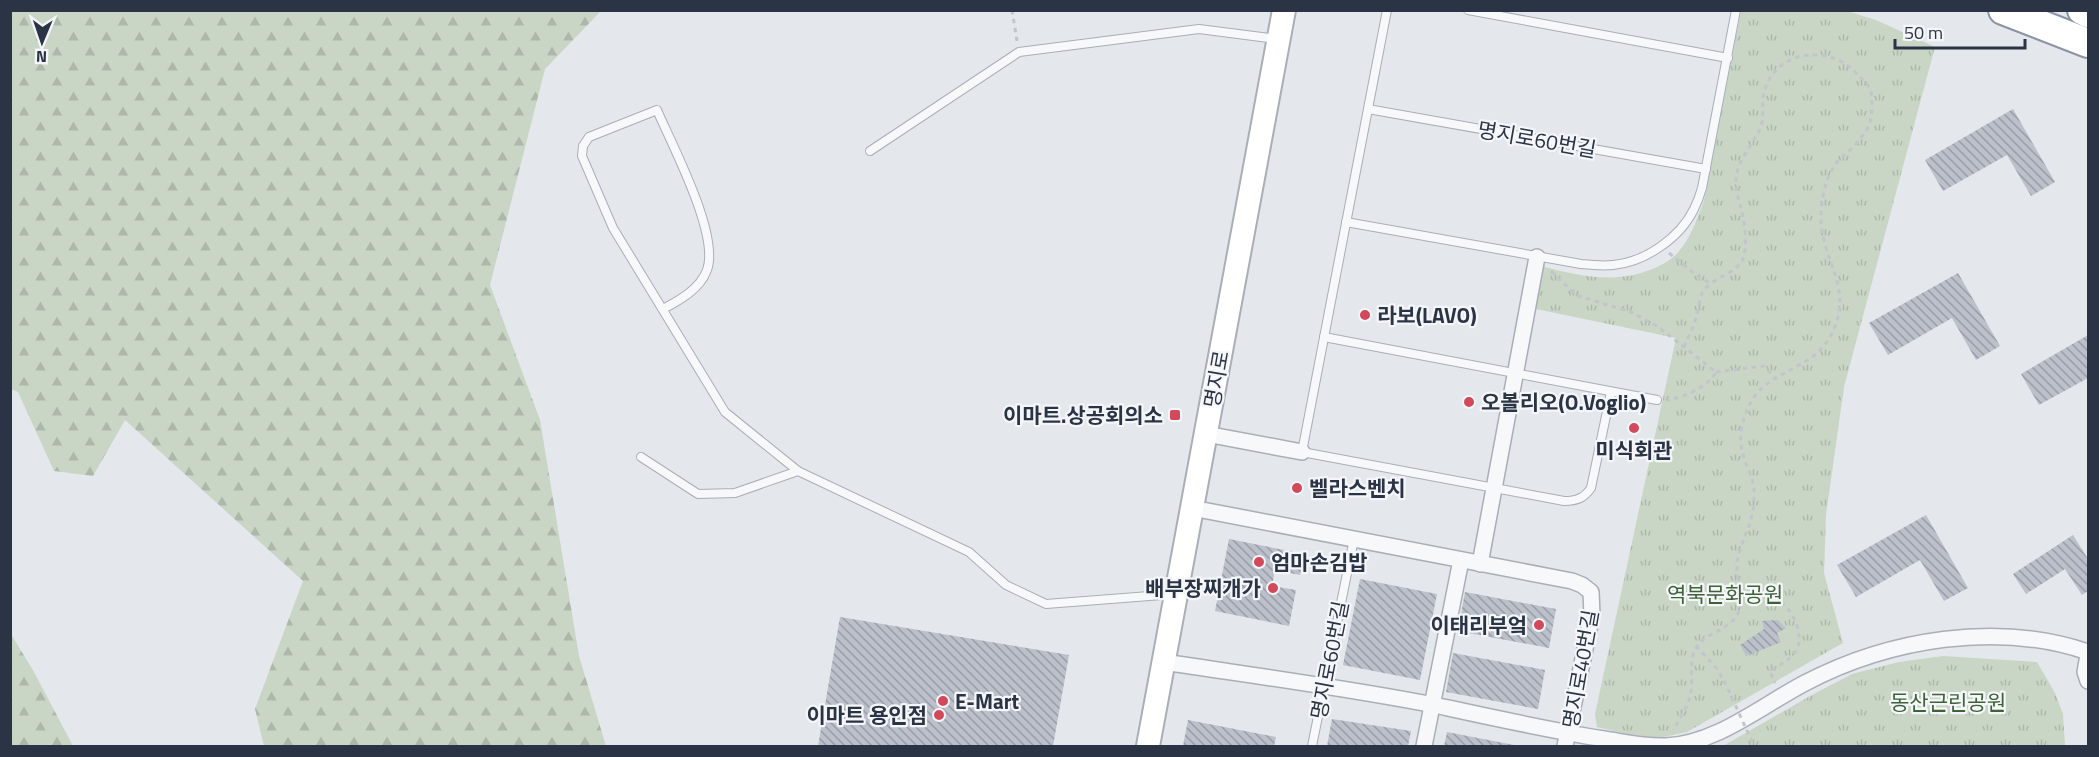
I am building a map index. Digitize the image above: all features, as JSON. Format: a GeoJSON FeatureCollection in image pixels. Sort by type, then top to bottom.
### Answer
{"type":"FeatureCollection","features":[{"type":"Feature","properties":{"kind":"highway"},"geometry":{"type":"LineString","coordinates":[[2003,10],[2088,43]]}},
{"type":"Feature","properties":{"kind":"highway"},"geometry":{"type":"LineString","coordinates":[[2082,10],[2088,13]]}},
{"type":"Feature","properties":{"kind":"main road","name":"명지로"},"geometry":{"type":"LineString","coordinates":[[1148,747],[1284,10]]}},
{"type":"Feature","properties":{"kind":"street"},"geometry":{"type":"LineString","coordinates":[[1192,508],[1480,564],[1537,257]]}},
{"type":"Feature","properties":{"kind":"street"},"geometry":{"type":"LineString","coordinates":[[1206,434],[1302,452]]}},
{"type":"Feature","properties":{"kind":"street"},"geometry":{"type":"LineString","coordinates":[[1424,747],[1461,560]]}},
{"type":"Feature","properties":{"kind":"street","name":"명지로40번길"},"geometry":{"type":"LineString","coordinates":[[1480,564],[1572,581],[1591,592],[1592,615],[1567,740]]}},
{"type":"Feature","properties":{"kind":"street"},"geometry":{"type":"LineString","coordinates":[[1164,663],[1324,686],[1432,705],[1567,740],[1660,746],[1690,742],[1715,732],[1845,664],[1920,643],[1965,638],[2032,639],[2070,646],[2088,653],[2085,672],[2088,681]]}},
{"type":"Feature","properties":{"kind":"lane"},"geometry":{"type":"LineString","coordinates":[[1387,10],[1302,452],[1494,489],[1576,501],[1586,496],[1591,488],[1611,392]]}},
{"type":"Feature","properties":{"kind":"lane"},"geometry":{"type":"LineString","coordinates":[[1468,10],[1728,58]]}},
{"type":"Feature","properties":{"kind":"lane"},"geometry":{"type":"LineString","coordinates":[[1346,222],[1581,264],[1612,266],[1634,261],[1661,246],[1678,231],[1694,211],[1706,170],[1736,10]]}},
{"type":"Feature","properties":{"kind":"lane"},"geometry":{"type":"LineString","coordinates":[[870,151],[1018,52],[1199,29],[1279,40]]}},
{"type":"Feature","properties":{"kind":"lane","name":"명지로60번길"},"geometry":{"type":"LineString","coordinates":[[1368,109],[1706,170]]}},
{"type":"Feature","properties":{"kind":"lane"},"geometry":{"type":"LineString","coordinates":[[663,309],[694,289],[706,272],[710,255],[702,217],[657,110],[589,137],[583,146],[582,156],[613,228],[725,412],[798,471],[969,552],[1006,585],[1046,604],[1176,594]]}},
{"type":"Feature","properties":{"kind":"lane"},"geometry":{"type":"LineString","coordinates":[[1324,338],[1657,400]]}},
{"type":"Feature","properties":{"kind":"lane"},"geometry":{"type":"LineString","coordinates":[[641,457],[698,494],[735,493],[798,471]]}},
{"type":"Feature","properties":{"kind":"lane","name":"명지로60번길"},"geometry":{"type":"LineString","coordinates":[[1312,747],[1354,539]]}},
{"type":"Feature","properties":{"kind":"path"},"geometry":{"type":"LineString","coordinates":[[1012,10],[1018,52]]}},
{"type":"Feature","properties":{"kind":"path"},"geometry":{"type":"LineString","coordinates":[[1660,746],[1674,729],[1687,705],[1691,693],[1692,660],[1696,646],[1734,620],[1740,609],[1737,564],[1739,551],[1751,519],[1755,494],[1741,448],[1746,412],[1764,384],[1813,357],[1830,335],[1836,320],[1841,293],[1822,238],[1822,198],[1837,162],[1850,151],[1869,125],[1871,111],[1869,87],[1849,65],[1816,55],[1795,57],[1785,62],[1771,75],[1763,97],[1761,127],[1740,163],[1736,180],[1744,223],[1745,244],[1742,261],[1726,275],[1711,282],[1702,293],[1694,325],[1684,347]]}},
{"type":"Feature","properties":{"kind":"path"},"geometry":{"type":"LineString","coordinates":[[1661,246],[1701,279],[1711,282]]}},
{"type":"Feature","properties":{"kind":"path"},"geometry":{"type":"LineString","coordinates":[[1537,257],[1576,296],[1631,312],[1657,326],[1716,372],[1764,366],[1774,377]]}},
{"type":"Feature","properties":{"kind":"path"},"geometry":{"type":"LineString","coordinates":[[1657,400],[1671,400],[1688,394],[1713,377],[1716,372]]}},
{"type":"Feature","properties":{"kind":"path"},"geometry":{"type":"LineString","coordinates":[[1741,597],[1753,591],[1772,594],[1790,610],[1797,627],[1799,642],[1796,651],[1770,671],[1781,697]]}},
{"type":"Feature","properties":{"kind":"path"},"geometry":{"type":"LineString","coordinates":[[1696,646],[1718,670],[1754,747]]}},
{"type":"Feature","properties":{"kind":"green space"},"geometry":{"type":"Polygon","coordinates":[[[10,11],[601,11],[545,69],[490,285],[540,420],[579,656],[606,746],[264,746],[255,709],[303,581],[125,420],[93,476],[54,471],[18,392],[11,389],[10,11]]]}},
{"type":"Feature","properties":{"kind":"green space","name":"역북문화공원"},"geometry":{"type":"Polygon","coordinates":[[[1741,11],[1847,11],[1876,20],[1935,47],[1844,387],[1826,515],[1824,573],[1843,643],[1687,732],[1659,738],[1627,734],[1597,727],[1595,714],[1676,338],[1536,309],[1541,266],[1595,277],[1622,277],[1659,266],[1680,250],[1691,232],[1704,200],[1741,11]]]}},
{"type":"Feature","properties":{"kind":"green space"},"geometry":{"type":"Polygon","coordinates":[[[11,634],[34,672],[73,746],[11,746],[11,634]]]}},
{"type":"Feature","properties":{"kind":"green space","name":"동산근린공원"},"geometry":{"type":"Polygon","coordinates":[[[1943,656],[2037,662],[2055,693],[2063,714],[2065,746],[1723,746],[1852,674],[1899,662],[1943,656]]]}},
{"type":"Feature","properties":{"kind":"building"},"geometry":{"type":"Polygon","coordinates":[[[2013,109],[2055,182],[2031,196],[2007,155],[1943,191],[1925,160],[2013,109]]]}},
{"type":"Feature","properties":{"kind":"building"},"geometry":{"type":"Polygon","coordinates":[[[1958,273],[2000,346],[1976,360],[1952,318],[1888,355],[1869,323],[1958,273]]]}},
{"type":"Feature","properties":{"kind":"building"},"geometry":{"type":"Polygon","coordinates":[[[2088,335],[2088,378],[2039,405],[2021,374],[2088,335]]]}},
{"type":"Feature","properties":{"kind":"building"},"geometry":{"type":"Polygon","coordinates":[[[1926,515],[1968,588],[1944,601],[1920,560],[1856,597],[1837,565],[1926,515]]]}},
{"type":"Feature","properties":{"kind":"building"},"geometry":{"type":"Polygon","coordinates":[[[2073,535],[2088,559],[2088,591],[2082,595],[2065,569],[2026,594],[2013,574],[2073,535]]]}},
{"type":"Feature","properties":{"kind":"building"},"geometry":{"type":"Polygon","coordinates":[[[1229,539],[1304,554],[1300,575],[1275,570],[1272,586],[1296,590],[1289,626],[1215,611],[1229,539]]]}},
{"type":"Feature","properties":{"kind":"building"},"geometry":{"type":"Polygon","coordinates":[[[1360,579],[1437,594],[1420,680],[1343,665],[1360,579]]]}},
{"type":"Feature","properties":{"kind":"building"},"geometry":{"type":"Polygon","coordinates":[[[1465,592],[1556,609],[1549,648],[1458,631],[1465,592]]]}},
{"type":"Feature","properties":{"kind":"building","name":"E-Mart"},"geometry":{"type":"Polygon","coordinates":[[[840,617],[1069,655],[1053,746],[818,746],[840,617]]]}},
{"type":"Feature","properties":{"kind":"building"},"geometry":{"type":"Polygon","coordinates":[[[1778,620],[1786,628],[1777,633],[1781,642],[1746,656],[1740,645],[1764,629],[1762,621],[1778,620]]]}},
{"type":"Feature","properties":{"kind":"building"},"geometry":{"type":"Polygon","coordinates":[[[1453,653],[1545,670],[1538,709],[1446,692],[1453,653]]]}},
{"type":"Feature","properties":{"kind":"building"},"geometry":{"type":"Polygon","coordinates":[[[1332,719],[1411,731],[1408,746],[1327,746],[1332,719]]]}},
{"type":"Feature","properties":{"kind":"building"},"geometry":{"type":"Polygon","coordinates":[[[1188,720],[1276,737],[1274,746],[1183,746],[1188,720]]]}},
{"type":"Feature","properties":{"kind":"building"},"geometry":{"type":"Polygon","coordinates":[[[1447,732],[1514,745],[1514,746],[1444,746],[1447,732]]]}},
{"type":"Feature","properties":{"kind":"place","name":"라보(LAVO)"},"geometry":{"type":"Point","coordinates":[1365,315]}},
{"type":"Feature","properties":{"kind":"place","name":"오볼리오(O.Voglio)"},"geometry":{"type":"Point","coordinates":[1469,402]}},
{"type":"Feature","properties":{"kind":"place","name":"이마트.상공회의소"},"geometry":{"type":"Point","coordinates":[1175,415]}},
{"type":"Feature","properties":{"kind":"place","name":"미식회관"},"geometry":{"type":"Point","coordinates":[1634,428]}},
{"type":"Feature","properties":{"kind":"place","name":"벨라스벤치"},"geometry":{"type":"Point","coordinates":[1297,488]}},
{"type":"Feature","properties":{"kind":"place","name":"엄마손김밥"},"geometry":{"type":"Point","coordinates":[1259,562]}},
{"type":"Feature","properties":{"kind":"place","name":"배부장찌개가"},"geometry":{"type":"Point","coordinates":[1273,588]}},
{"type":"Feature","properties":{"kind":"place","name":"이태리부엌"},"geometry":{"type":"Point","coordinates":[1539,625]}},
{"type":"Feature","properties":{"kind":"place","name":"E-Mart"},"geometry":{"type":"Point","coordinates":[943,701]}},
{"type":"Feature","properties":{"kind":"place","name":"이마트 용인점"},"geometry":{"type":"Point","coordinates":[939,715]}}]}
